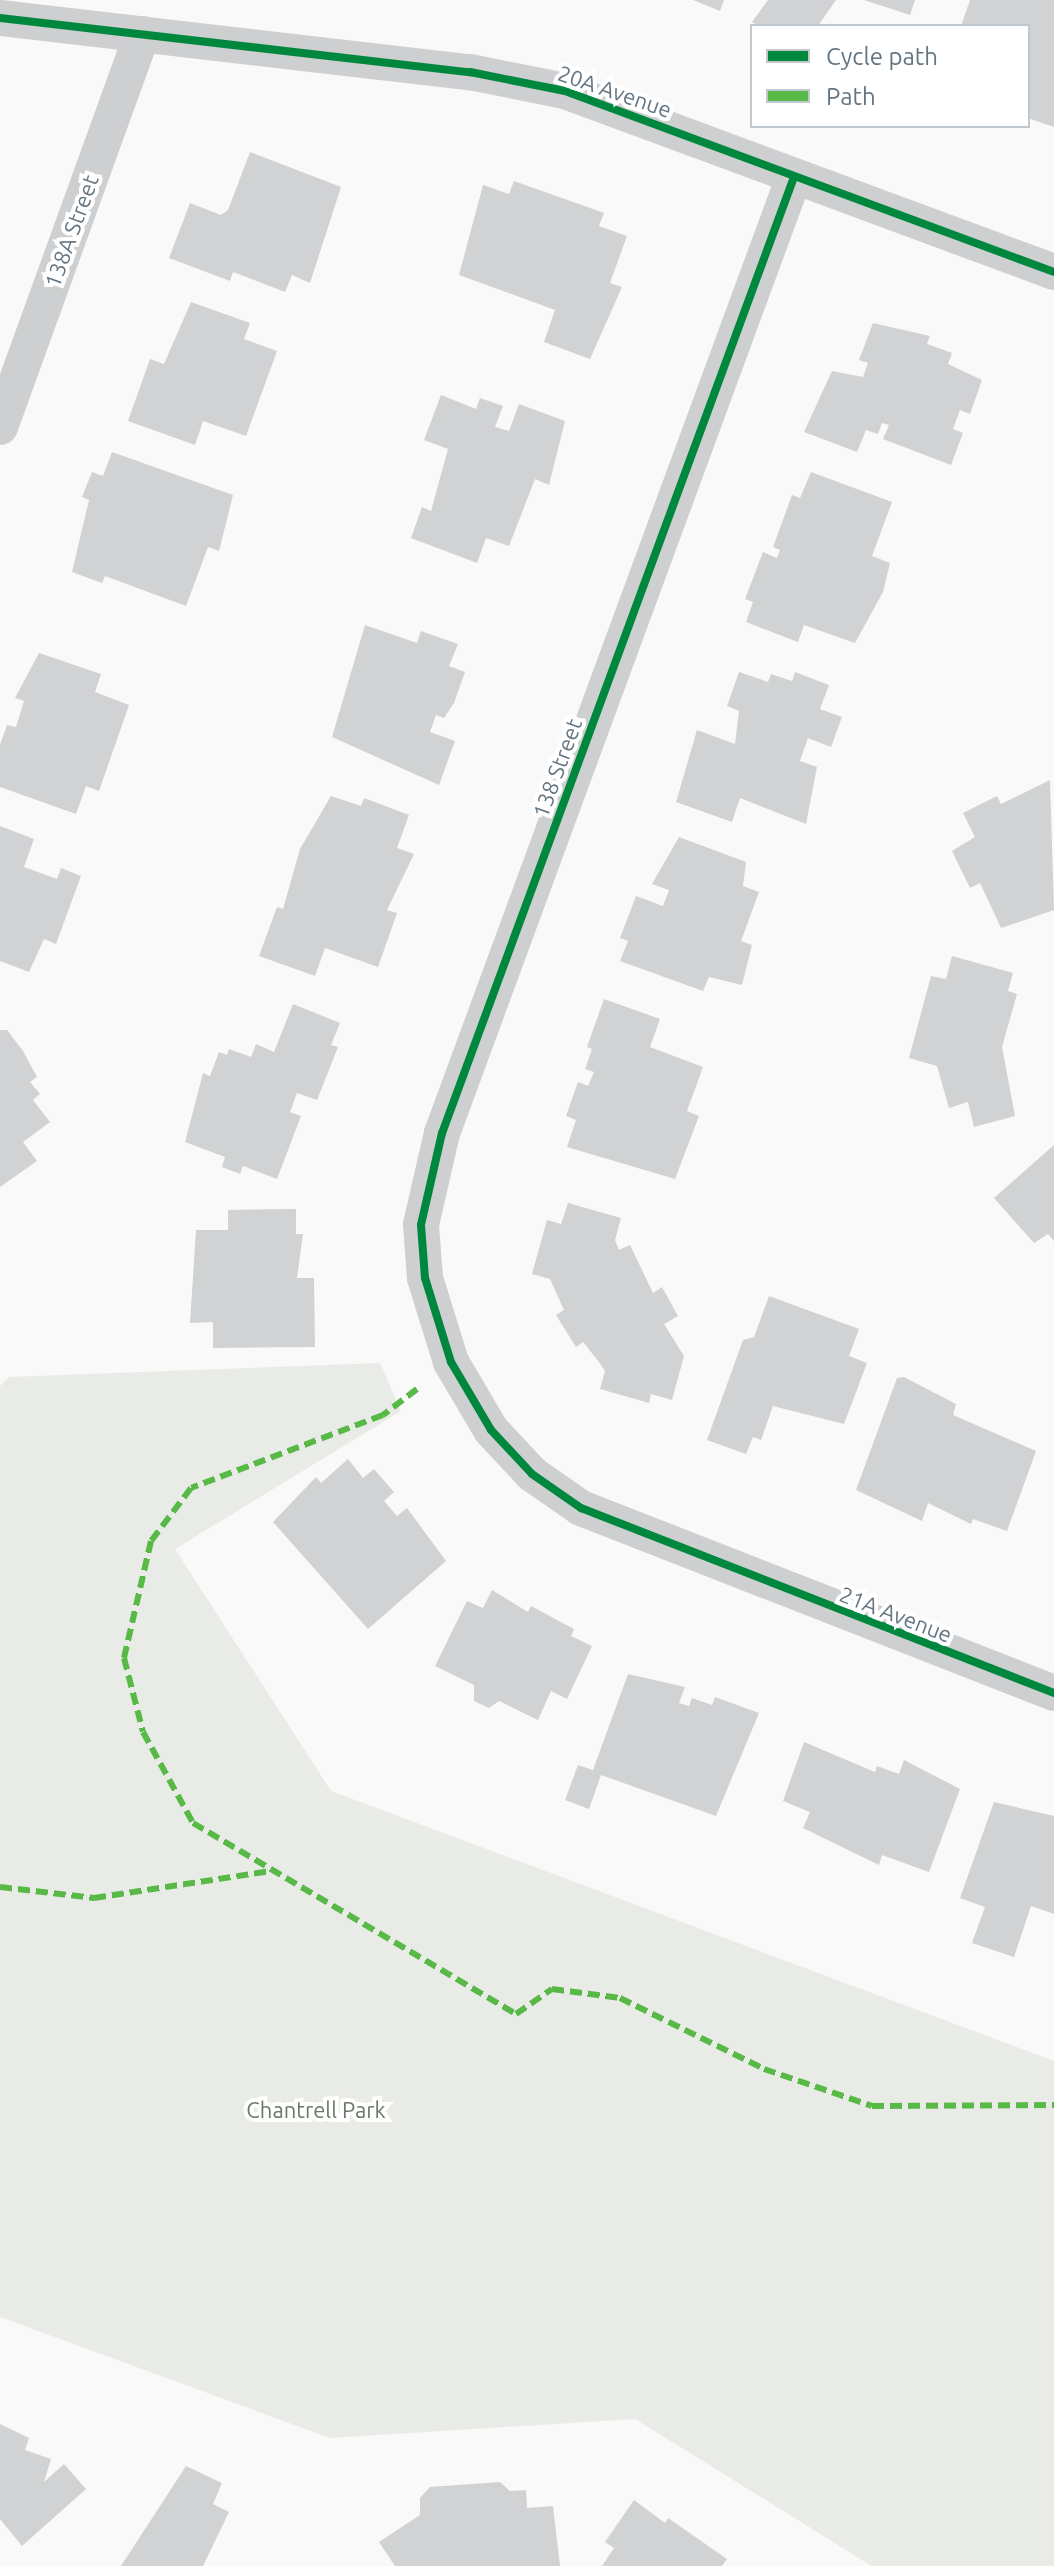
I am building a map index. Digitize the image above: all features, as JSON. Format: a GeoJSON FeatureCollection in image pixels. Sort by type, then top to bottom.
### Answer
{"type":"FeatureCollection","features":[{"type":"Feature","properties":{"kind":"street","name":"20A Avenue"},"geometry":{"type":"LineString","coordinates":[[0,18],[518,80],[612,106],[794,177],[1054,272]]}},
{"type":"Feature","properties":{"kind":"street","name":"138A Street"},"geometry":{"type":"LineString","coordinates":[[0,427],[142,34]]}},
{"type":"Feature","properties":{"kind":"street","name":"138 Street"},"geometry":{"type":"LineString","coordinates":[[459,1380],[437,1330],[421,1225],[442,1133],[794,177]]}},
{"type":"Feature","properties":{"kind":"street","name":"21A Avenue"},"geometry":{"type":"LineString","coordinates":[[459,1380],[491,1430],[532,1474],[581,1508],[1054,1693]]}},
{"type":"Feature","properties":{"kind":"green space","name":"Chantrell Park"},"geometry":{"type":"Polygon","coordinates":[[[380,1363],[401,1411],[175,1549],[331,1791],[1054,2061],[1054,2566],[872,2566],[635,2419],[330,2438],[0,2317],[0,1386],[9,1377],[380,1363]]]}},
{"type":"Feature","properties":{"kind":"building"},"geometry":{"type":"Polygon","coordinates":[[[693,0],[724,0],[720,11],[693,0]]]}},
{"type":"Feature","properties":{"kind":"building"},"geometry":{"type":"Polygon","coordinates":[[[768,0],[836,0],[819,24],[752,22],[768,0]]]}},
{"type":"Feature","properties":{"kind":"building"},"geometry":{"type":"Polygon","coordinates":[[[864,0],[915,0],[910,15],[864,0]]]}},
{"type":"Feature","properties":{"kind":"building"},"geometry":{"type":"Polygon","coordinates":[[[970,0],[1054,0],[1054,127],[1030,119],[1030,24],[962,24],[970,0]]]}},
{"type":"Feature","properties":{"kind":"building"},"geometry":{"type":"Polygon","coordinates":[[[250,152],[341,187],[310,283],[292,275],[285,292],[233,272],[230,281],[169,258],[190,203],[221,215],[228,210],[250,152]]]}},
{"type":"Feature","properties":{"kind":"building"},"geometry":{"type":"Polygon","coordinates":[[[514,181],[604,213],[599,226],[627,236],[610,283],[622,287],[590,359],[544,342],[555,310],[459,275],[483,185],[509,194],[514,181]]]}},
{"type":"Feature","properties":{"kind":"building"},"geometry":{"type":"Polygon","coordinates":[[[191,302],[250,323],[244,339],[277,351],[246,436],[203,421],[195,445],[128,421],[150,359],[164,364],[191,302]]]}},
{"type":"Feature","properties":{"kind":"building"},"geometry":{"type":"Polygon","coordinates":[[[873,323],[930,336],[927,344],[952,353],[948,364],[982,380],[970,414],[960,410],[953,429],[963,433],[951,465],[883,439],[889,425],[882,423],[878,434],[866,430],[857,452],[804,432],[832,371],[863,377],[868,363],[859,360],[873,323]]]}},
{"type":"Feature","properties":{"kind":"building"},"geometry":{"type":"Polygon","coordinates":[[[441,395],[476,409],[480,398],[503,406],[495,427],[509,431],[519,404],[565,421],[549,485],[535,479],[509,546],[486,538],[477,563],[411,538],[422,507],[431,511],[448,449],[424,440],[441,395]]]}},
{"type":"Feature","properties":{"kind":"building"},"geometry":{"type":"Polygon","coordinates":[[[112,452],[233,495],[219,551],[208,547],[186,606],[105,576],[102,583],[72,572],[89,500],[82,497],[92,472],[103,476],[112,452]]]}},
{"type":"Feature","properties":{"kind":"building"},"geometry":{"type":"Polygon","coordinates":[[[811,472],[892,502],[872,556],[890,563],[883,592],[855,643],[804,625],[798,642],[746,622],[753,602],[745,599],[763,552],[777,558],[780,550],[773,547],[792,495],[800,498],[811,472]]]}},
{"type":"Feature","properties":{"kind":"building"},"geometry":{"type":"Polygon","coordinates":[[[365,625],[417,643],[421,631],[458,644],[449,666],[465,672],[454,703],[444,718],[436,715],[430,732],[455,741],[439,785],[332,737],[365,625]]]}},
{"type":"Feature","properties":{"kind":"building"},"geometry":{"type":"Polygon","coordinates":[[[39,653],[101,674],[95,692],[129,705],[99,791],[86,786],[76,814],[0,787],[0,745],[7,725],[16,727],[24,701],[15,698],[39,653]]]}},
{"type":"Feature","properties":{"kind":"building"},"geometry":{"type":"Polygon","coordinates":[[[739,672],[768,682],[771,674],[792,681],[795,672],[829,685],[820,709],[842,717],[831,747],[808,738],[800,761],[817,767],[806,824],[740,798],[732,822],[676,802],[697,730],[735,744],[739,711],[727,706],[739,672]]]}},
{"type":"Feature","properties":{"kind":"building"},"geometry":{"type":"Polygon","coordinates":[[[1050,780],[1054,910],[1001,928],[980,883],[970,888],[952,851],[975,837],[963,813],[997,796],[1001,804],[1050,780]]]}},
{"type":"Feature","properties":{"kind":"building"},"geometry":{"type":"Polygon","coordinates":[[[331,796],[361,806],[364,798],[409,815],[397,848],[414,854],[387,910],[397,913],[378,967],[325,948],[315,976],[259,956],[277,907],[283,909],[300,849],[331,796]]]}},
{"type":"Feature","properties":{"kind":"building"},"geometry":{"type":"Polygon","coordinates":[[[0,826],[34,839],[24,867],[57,879],[61,868],[81,876],[56,944],[44,939],[29,972],[0,961],[0,826]]]}},
{"type":"Feature","properties":{"kind":"building"},"geometry":{"type":"Polygon","coordinates":[[[679,837],[746,862],[743,886],[759,892],[741,941],[752,945],[742,985],[709,977],[703,991],[620,961],[628,941],[620,938],[636,896],[663,906],[669,890],[652,884],[679,837]]]}},
{"type":"Feature","properties":{"kind":"building"},"geometry":{"type":"Polygon","coordinates":[[[952,956],[1013,973],[1008,991],[1017,994],[1002,1047],[1015,1116],[974,1127],[968,1102],[949,1108],[937,1066],[909,1058],[931,976],[946,979],[952,956]]]}},
{"type":"Feature","properties":{"kind":"building"},"geometry":{"type":"Polygon","coordinates":[[[604,999],[660,1019],[650,1047],[703,1067],[687,1111],[699,1116],[675,1179],[567,1147],[576,1120],[566,1116],[578,1082],[588,1086],[594,1072],[585,1069],[592,1049],[587,1047],[604,999]]]}},
{"type":"Feature","properties":{"kind":"building"},"geometry":{"type":"Polygon","coordinates":[[[293,1004],[340,1023],[331,1045],[338,1047],[317,1100],[297,1093],[290,1112],[301,1116],[277,1179],[243,1166],[240,1174],[222,1167],[225,1157],[185,1142],[203,1073],[210,1076],[219,1052],[227,1055],[229,1049],[251,1057],[256,1044],[274,1052],[293,1004]]]}},
{"type":"Feature","properties":{"kind":"building"},"geometry":{"type":"Polygon","coordinates":[[[0,1030],[7,1030],[23,1051],[37,1077],[30,1082],[40,1094],[33,1100],[50,1122],[23,1142],[37,1161],[0,1187],[0,1030]]]}},
{"type":"Feature","properties":{"kind":"building"},"geometry":{"type":"Polygon","coordinates":[[[1054,1145],[1054,1241],[1048,1234],[1034,1243],[994,1198],[1054,1145]]]}},
{"type":"Feature","properties":{"kind":"building"},"geometry":{"type":"Polygon","coordinates":[[[568,1203],[621,1218],[615,1240],[619,1250],[630,1245],[653,1293],[662,1287],[678,1316],[664,1324],[684,1356],[672,1400],[651,1394],[649,1403],[600,1389],[605,1371],[583,1342],[576,1347],[556,1315],[564,1310],[550,1279],[532,1274],[547,1220],[561,1224],[568,1203]]]}},
{"type":"Feature","properties":{"kind":"building"},"geometry":{"type":"Polygon","coordinates":[[[296,1209],[296,1234],[303,1234],[297,1278],[314,1278],[315,1347],[213,1348],[213,1322],[190,1323],[196,1230],[228,1230],[228,1210],[296,1209]]]}},
{"type":"Feature","properties":{"kind":"building"},"geometry":{"type":"Polygon","coordinates":[[[769,1296],[859,1329],[849,1356],[867,1363],[844,1424],[773,1406],[761,1440],[753,1437],[746,1454],[707,1440],[743,1340],[754,1337],[769,1296]]]}},
{"type":"Feature","properties":{"kind":"building"},"geometry":{"type":"Polygon","coordinates":[[[904,1377],[956,1404],[953,1415],[1036,1451],[1007,1531],[973,1519],[971,1524],[928,1503],[922,1521],[856,1490],[897,1378],[904,1377]]]}},
{"type":"Feature","properties":{"kind":"building"},"geometry":{"type":"Polygon","coordinates":[[[348,1459],[363,1478],[374,1469],[394,1492],[384,1501],[397,1516],[407,1508],[446,1561],[368,1629],[273,1522],[316,1477],[321,1483],[348,1459]]]}},
{"type":"Feature","properties":{"kind":"building"},"geometry":{"type":"Polygon","coordinates":[[[492,1590],[528,1612],[531,1606],[574,1629],[571,1636],[592,1646],[567,1699],[551,1691],[538,1720],[499,1701],[489,1708],[474,1701],[474,1685],[435,1666],[467,1601],[483,1608],[492,1590]]]}},
{"type":"Feature","properties":{"kind":"building"},"geometry":{"type":"Polygon","coordinates":[[[628,1674],[685,1687],[679,1703],[689,1706],[692,1698],[712,1705],[715,1697],[759,1713],[716,1816],[601,1775],[589,1809],[565,1800],[578,1765],[593,1770],[628,1674]]]}},
{"type":"Feature","properties":{"kind":"building"},"geometry":{"type":"Polygon","coordinates":[[[804,1742],[875,1772],[877,1766],[899,1774],[904,1760],[960,1789],[929,1872],[882,1855],[879,1865],[803,1828],[810,1812],[783,1801],[804,1742]]]}},
{"type":"Feature","properties":{"kind":"building"},"geometry":{"type":"Polygon","coordinates":[[[994,1802],[1054,1816],[1054,1914],[1031,1906],[1014,1957],[972,1943],[985,1907],[960,1898],[994,1802]]]}},
{"type":"Feature","properties":{"kind":"building"},"geometry":{"type":"Polygon","coordinates":[[[0,2424],[29,2438],[25,2450],[51,2459],[44,2482],[64,2464],[86,2489],[22,2546],[0,2519],[0,2424]]]}},
{"type":"Feature","properties":{"kind":"building"},"geometry":{"type":"Polygon","coordinates":[[[186,2466],[222,2483],[213,2504],[229,2512],[203,2566],[121,2566],[186,2466]]]}},
{"type":"Feature","properties":{"kind":"building"},"geometry":{"type":"Polygon","coordinates":[[[500,2482],[510,2491],[526,2490],[527,2508],[553,2506],[560,2566],[395,2566],[379,2542],[420,2515],[420,2498],[430,2487],[500,2482]]]}},
{"type":"Feature","properties":{"kind":"building"},"geometry":{"type":"Polygon","coordinates":[[[634,2500],[665,2523],[668,2518],[727,2559],[722,2566],[602,2566],[614,2548],[605,2542],[634,2500]]]}},
{"type":"Feature","properties":{"kind":"marked path"},"geometry":{"type":"LineString","coordinates":[[417,1389],[383,1415],[191,1488],[151,1541],[124,1658],[143,1732],[193,1823],[516,2014],[552,1989],[620,1998],[764,2069],[872,2106],[1054,2105]]}},
{"type":"Feature","properties":{"kind":"marked path"},"geometry":{"type":"LineString","coordinates":[[0,1887],[94,1898],[271,1871]]}},
{"type":"Feature","properties":{"kind":"cycle path"},"geometry":{"type":"LineString","coordinates":[[0,18],[470,72],[565,91],[1054,272]]}},
{"type":"Feature","properties":{"kind":"cycle path"},"geometry":{"type":"LineString","coordinates":[[794,177],[442,1133],[421,1225],[425,1278],[451,1362],[491,1430],[532,1474],[581,1508],[1054,1693]]}}]}
